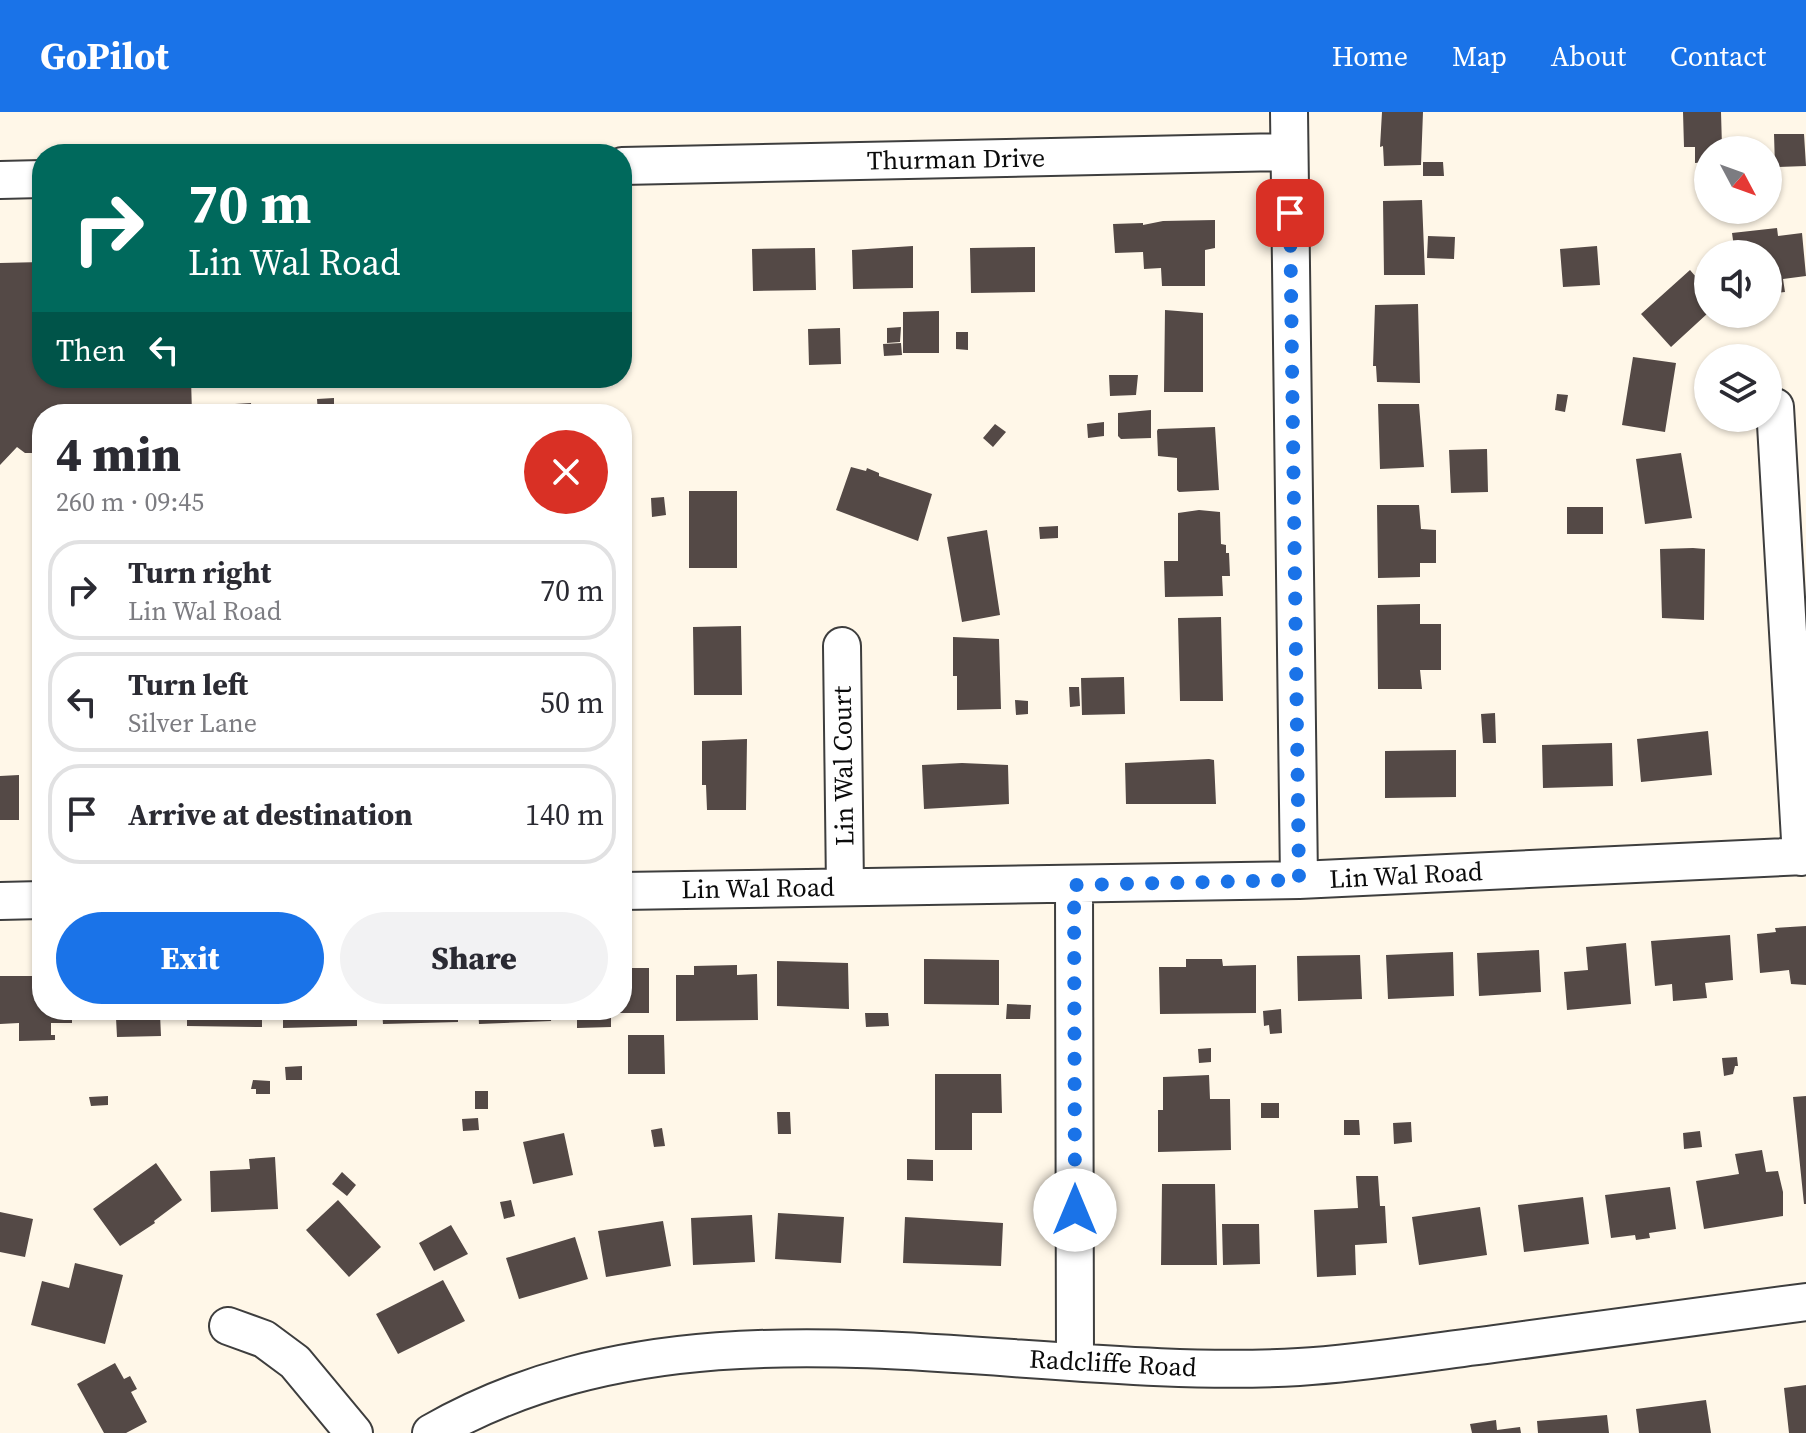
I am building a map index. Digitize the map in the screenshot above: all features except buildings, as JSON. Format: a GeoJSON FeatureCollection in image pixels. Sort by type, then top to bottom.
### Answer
{"type":"FeatureCollection","features":[{"type":"Feature","properties":{"kind":"street"},"geometry":{"type":"LineString","coordinates":[[1289,112],[1299,880]]}},
{"type":"Feature","properties":{"kind":"street","name":"Thurman Drive"},"geometry":{"type":"LineString","coordinates":[[632,166],[1289,152]]}},
{"type":"Feature","properties":{"kind":"street"},"geometry":{"type":"LineString","coordinates":[[0,180],[32,179]]}},
{"type":"Feature","properties":{"kind":"street"},"geometry":{"type":"LineString","coordinates":[[1777,432],[1804,856]]}},
{"type":"Feature","properties":{"kind":"street","name":"Lin Wal Court"},"geometry":{"type":"LineString","coordinates":[[842,646],[845,887]]}},
{"type":"Feature","properties":{"kind":"street","name":"Lin Wal Road"},"geometry":{"type":"LineString","coordinates":[[632,891],[1299,880],[1804,856]]}},
{"type":"Feature","properties":{"kind":"street"},"geometry":{"type":"LineString","coordinates":[[1074,885],[1075,1361]]}},
{"type":"Feature","properties":{"kind":"street"},"geometry":{"type":"LineString","coordinates":[[0,901],[32,900]]}},
{"type":"Feature","properties":{"kind":"street","name":"Radcliffe Road"},"geometry":{"type":"LineString","coordinates":[[431,1433],[491,1404],[549,1382],[616,1364],[689,1352],[767,1348],[837,1349],[1220,1368],[1299,1367],[1806,1302]]}},
{"type":"Feature","properties":{"kind":"street"},"geometry":{"type":"LineString","coordinates":[[228,1326],[264,1339],[295,1362],[354,1433]]}},
{"type":"Feature","properties":{"kind":"route"},"geometry":{"type":"LineString","coordinates":[[1075,1210],[1074,885],[1299,880],[1290,213]]}}]}
